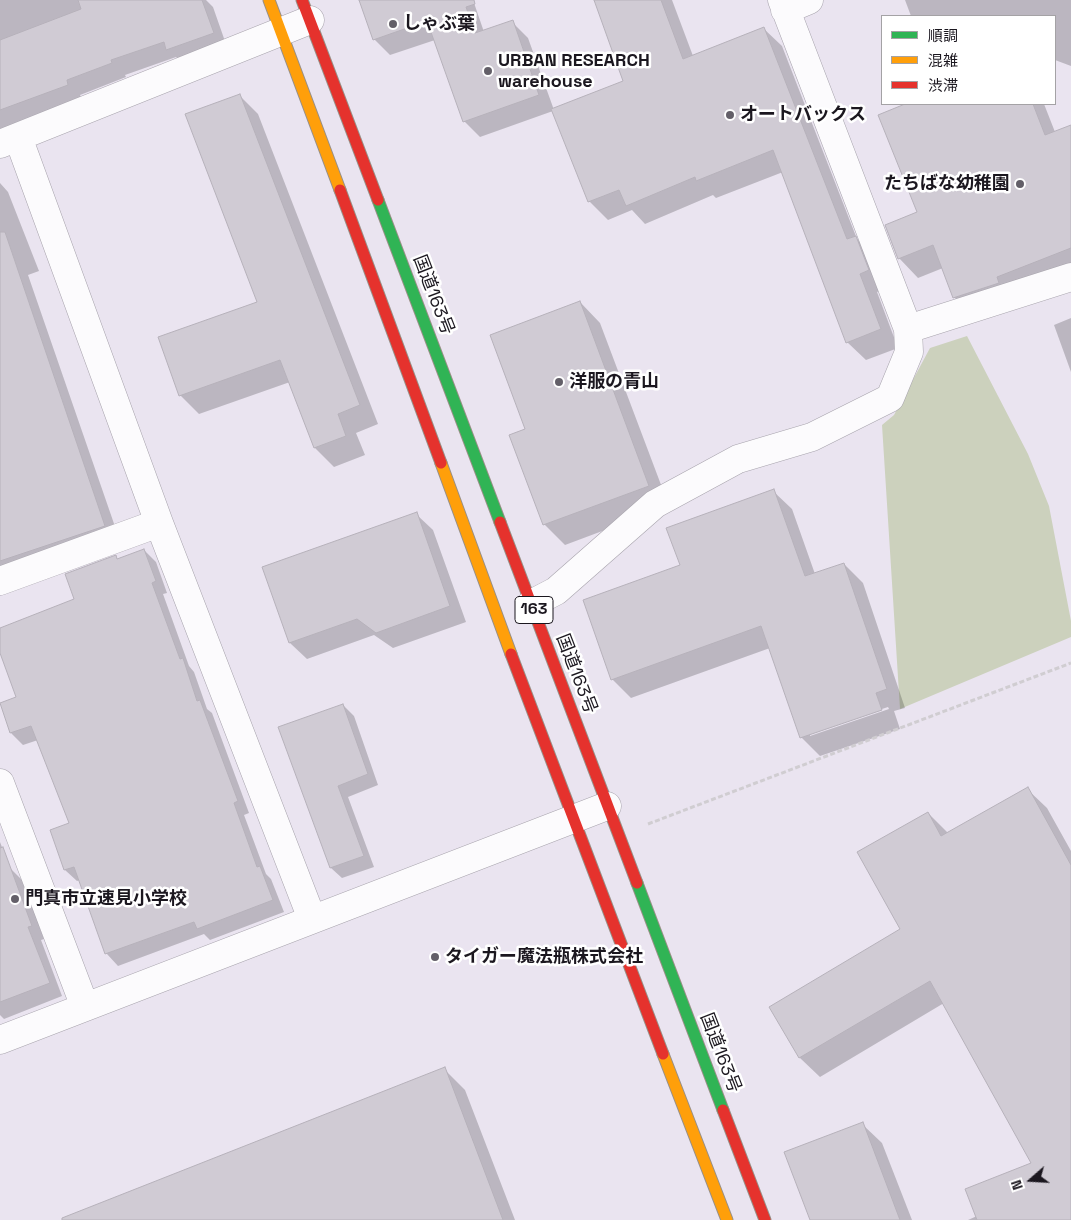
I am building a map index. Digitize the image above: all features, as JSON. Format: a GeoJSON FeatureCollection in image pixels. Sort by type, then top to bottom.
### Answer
{"type":"FeatureCollection","features":[{"type":"Feature","properties":{"kind":"highway","name":"163"},"geometry":{"type":"LineString","coordinates":[[269,0],[573,820],[727,1220]]}},
{"type":"Feature","properties":{"kind":"highway","name":"国道163号"},"geometry":{"type":"LineString","coordinates":[[306,10],[765,1220]]}},
{"type":"Feature","properties":{"kind":"street"},"geometry":{"type":"LineString","coordinates":[[531,604],[556,591],[655,504],[738,459],[812,437],[890,398],[909,352],[908,329],[792,3]]}},
{"type":"Feature","properties":{"kind":"street"},"geometry":{"type":"LineString","coordinates":[[306,10],[282,31],[9,140],[312,919]]}},
{"type":"Feature","properties":{"kind":"street"},"geometry":{"type":"LineString","coordinates":[[908,329],[1071,277]]}},
{"type":"Feature","properties":{"kind":"street"},"geometry":{"type":"LineString","coordinates":[[0,581],[159,523]]}},
{"type":"Feature","properties":{"kind":"street"},"geometry":{"type":"LineString","coordinates":[[0,783],[85,1007]]}},
{"type":"Feature","properties":{"kind":"street"},"geometry":{"type":"LineString","coordinates":[[0,1040],[607,806]]}},
{"type":"Feature","properties":{"kind":"path"},"geometry":{"type":"LineString","coordinates":[[645,825],[1071,663]]}},
{"type":"Feature","properties":{"kind":"green space"},"geometry":{"type":"Polygon","coordinates":[[[967,336],[1028,454],[1049,506],[1071,621],[1071,637],[900,709],[882,425],[894,415],[930,348],[967,336]]]}},
{"type":"Feature","properties":{"kind":"building"},"geometry":{"type":"Polygon","coordinates":[[[78,0],[202,0],[214,33],[166,50],[164,42],[111,60],[112,63],[67,80],[68,85],[0,110],[0,40],[81,9],[78,0]]]}},
{"type":"Feature","properties":{"kind":"building","name":"URBAN RESEARCH warehouse"},"geometry":{"type":"Polygon","coordinates":[[[359,0],[474,0],[475,4],[466,7],[475,33],[513,20],[539,95],[463,122],[427,21],[373,40],[359,0]]]}},
{"type":"Feature","properties":{"kind":"building","name":"オートバックス"},"geometry":{"type":"Polygon","coordinates":[[[594,0],[661,0],[683,59],[764,27],[847,239],[856,236],[869,270],[860,274],[881,329],[846,343],[773,150],[696,181],[695,177],[626,206],[619,190],[588,202],[551,109],[623,81],[594,0]]]}},
{"type":"Feature","properties":{"kind":"building"},"geometry":{"type":"Polygon","coordinates":[[[240,94],[360,405],[338,414],[346,436],[314,448],[280,360],[179,396],[158,337],[257,302],[185,114],[240,94]]]}},
{"type":"Feature","properties":{"kind":"building"},"geometry":{"type":"Polygon","coordinates":[[[903,105],[1033,105],[1045,135],[1071,125],[1071,248],[997,277],[999,283],[953,298],[933,245],[898,259],[885,225],[917,212],[878,115],[903,105]]]}},
{"type":"Feature","properties":{"kind":"building"},"geometry":{"type":"Polygon","coordinates":[[[0,232],[5,232],[105,526],[0,561],[0,232]]]}},
{"type":"Feature","properties":{"kind":"building","name":"洋服の青山"},"geometry":{"type":"Polygon","coordinates":[[[580,301],[649,486],[543,525],[509,435],[525,429],[490,335],[580,301]]]}},
{"type":"Feature","properties":{"kind":"building"},"geometry":{"type":"Polygon","coordinates":[[[774,489],[805,576],[844,563],[887,689],[876,693],[882,710],[800,738],[761,626],[611,680],[583,600],[680,565],[666,528],[774,489]]]}},
{"type":"Feature","properties":{"kind":"building"},"geometry":{"type":"Polygon","coordinates":[[[417,512],[450,606],[376,633],[357,619],[289,643],[262,567],[417,512]]]}},
{"type":"Feature","properties":{"kind":"building"},"geometry":{"type":"Polygon","coordinates":[[[144,549],[156,581],[152,583],[180,659],[183,658],[197,701],[200,700],[238,801],[234,803],[257,867],[260,866],[273,900],[197,929],[194,922],[105,954],[74,867],[64,870],[50,830],[69,823],[31,726],[10,733],[0,703],[16,697],[0,653],[0,628],[74,599],[65,574],[116,555],[117,559],[144,549]]]}},
{"type":"Feature","properties":{"kind":"building"},"geometry":{"type":"Polygon","coordinates":[[[343,704],[368,774],[338,786],[364,856],[330,868],[278,727],[343,704]]]}},
{"type":"Feature","properties":{"kind":"building"},"geometry":{"type":"Polygon","coordinates":[[[1028,787],[1071,865],[1071,1220],[977,1220],[965,1189],[1031,1163],[930,981],[799,1058],[769,1007],[900,929],[857,852],[928,812],[941,836],[1028,787]]]}},
{"type":"Feature","properties":{"kind":"building","name":"門真市立速見小学校"},"geometry":{"type":"Polygon","coordinates":[[[3,847],[32,926],[28,927],[50,983],[0,1002],[0,848],[3,847]]]}},
{"type":"Feature","properties":{"kind":"building"},"geometry":{"type":"Polygon","coordinates":[[[445,1067],[503,1220],[62,1220],[62,1218],[445,1067]]]}},
{"type":"Feature","properties":{"kind":"building"},"geometry":{"type":"Polygon","coordinates":[[[863,1122],[900,1220],[810,1220],[784,1152],[863,1122]]]}},
{"type":"Feature","properties":{"kind":"traffic: fast"},"geometry":{"type":"LineString","coordinates":[[378,200],[500,522]]}},
{"type":"Feature","properties":{"kind":"traffic: fast"},"geometry":{"type":"LineString","coordinates":[[637,883],[723,1110]]}},
{"type":"Feature","properties":{"kind":"traffic: slow"},"geometry":{"type":"LineString","coordinates":[[269,0],[340,190]]}},
{"type":"Feature","properties":{"kind":"traffic: slow"},"geometry":{"type":"LineString","coordinates":[[441,463],[511,654]]}},
{"type":"Feature","properties":{"kind":"traffic: slow"},"geometry":{"type":"LineString","coordinates":[[663,1054],[727,1220]]}},
{"type":"Feature","properties":{"kind":"traffic: jam"},"geometry":{"type":"LineString","coordinates":[[302,0],[378,200]]}},
{"type":"Feature","properties":{"kind":"traffic: jam"},"geometry":{"type":"LineString","coordinates":[[340,190],[441,463]]}},
{"type":"Feature","properties":{"kind":"traffic: jam"},"geometry":{"type":"LineString","coordinates":[[500,522],[637,883]]}},
{"type":"Feature","properties":{"kind":"traffic: jam"},"geometry":{"type":"LineString","coordinates":[[511,654],[663,1054]]}},
{"type":"Feature","properties":{"kind":"traffic: jam"},"geometry":{"type":"LineString","coordinates":[[723,1110],[765,1220]]}},
{"type":"Feature","properties":{"kind":"place","name":"しゃぶ葉"},"geometry":{"type":"Point","coordinates":[393,24]}},
{"type":"Feature","properties":{"kind":"place","name":"URBAN RESEARCH warehouse"},"geometry":{"type":"Point","coordinates":[488,71]}},
{"type":"Feature","properties":{"kind":"place","name":"オートバックス"},"geometry":{"type":"Point","coordinates":[730,115]}},
{"type":"Feature","properties":{"kind":"place","name":"たちばな幼稚園"},"geometry":{"type":"Point","coordinates":[1020,184]}},
{"type":"Feature","properties":{"kind":"place","name":"洋服の青山"},"geometry":{"type":"Point","coordinates":[559,382]}},
{"type":"Feature","properties":{"kind":"place","name":"門真市立速見小学校"},"geometry":{"type":"Point","coordinates":[15,899]}},
{"type":"Feature","properties":{"kind":"place","name":"タイガー魔法瓶株式会社"},"geometry":{"type":"Point","coordinates":[435,957]}}]}
